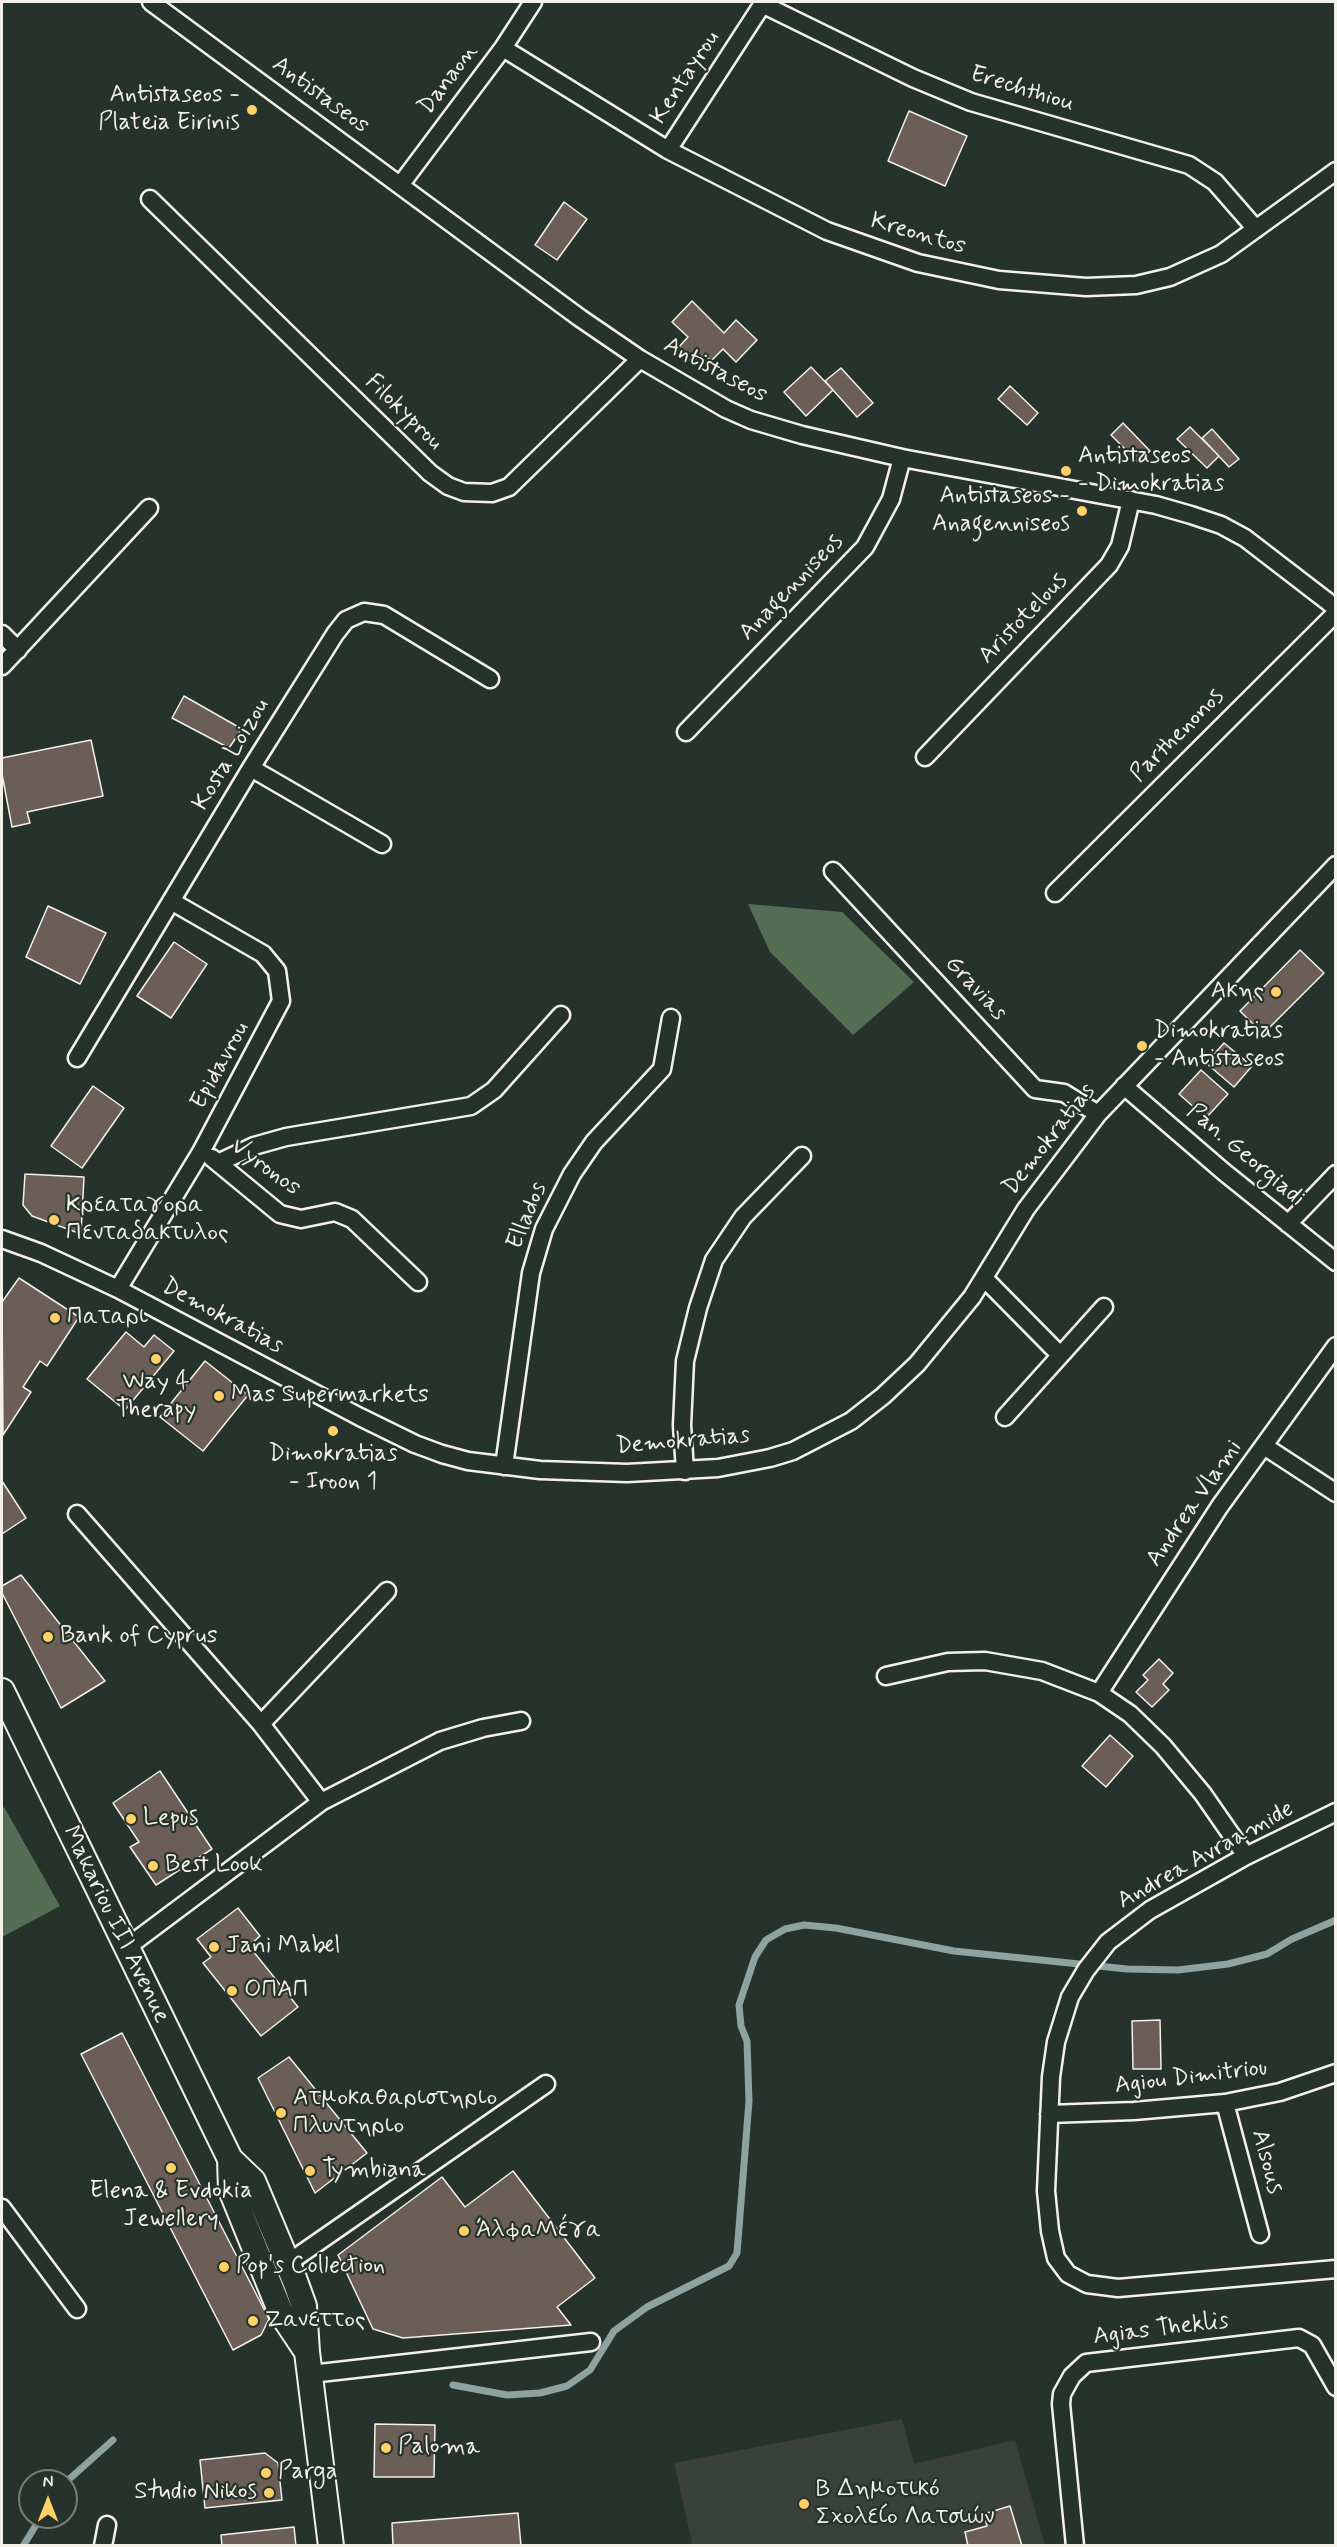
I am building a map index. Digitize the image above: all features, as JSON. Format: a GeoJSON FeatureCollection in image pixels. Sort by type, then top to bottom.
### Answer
{"type":"FeatureCollection","features":[{"type":"Feature","properties":{"kind":"street","name":"Antistaseos"},"geometry":{"type":"LineString","coordinates":[[151,2],[580,318],[640,359],[698,393],[751,420],[802,435],[902,458],[1131,500],[1182,512],[1233,531],[1281,564],[1335,608]]}},
{"type":"Feature","properties":{"kind":"street","name":"Danaon"},"geometry":{"type":"LineString","coordinates":[[400,184],[503,48],[533,2]]}},
{"type":"Feature","properties":{"kind":"street","name":"Kentayrou"},"geometry":{"type":"LineString","coordinates":[[669,150],[763,3]]}},
{"type":"Feature","properties":{"kind":"street","name":"Erechthiou"},"geometry":{"type":"LineString","coordinates":[[763,3],[913,78],[971,102],[1189,165],[1215,182],[1256,229]]}},
{"type":"Feature","properties":{"kind":"street","name":"Kreontos"},"geometry":{"type":"LineString","coordinates":[[503,48],[669,150],[736,187],[850,240],[942,270],[1009,281],[1086,287],[1152,282],[1185,272],[1221,254],[1335,171]]}},
{"type":"Feature","properties":{"kind":"street","name":"Filokyprou"},"geometry":{"type":"LineString","coordinates":[[150,199],[430,473],[448,486],[464,492],[492,493],[509,487],[640,359]]}},
{"type":"Feature","properties":{"kind":"street","name":"Anagenniseos"},"geometry":{"type":"LineString","coordinates":[[686,732],[865,547],[891,500],[902,458]]}},
{"type":"Feature","properties":{"kind":"street","name":"Aristotelous"},"geometry":{"type":"LineString","coordinates":[[925,757],[1109,565],[1120,546],[1131,500]]}},
{"type":"Feature","properties":{"kind":"street"},"geometry":{"type":"LineString","coordinates":[[2,666],[149,508]]}},
{"type":"Feature","properties":{"kind":"street","name":"Kosta Loizou"},"geometry":{"type":"LineString","coordinates":[[77,1058],[251,768],[346,620],[358,613],[370,612],[391,619],[490,679]]}},
{"type":"Feature","properties":{"kind":"street","name":"Parthenonos"},"geometry":{"type":"LineString","coordinates":[[1055,892],[1335,613]]}},
{"type":"Feature","properties":{"kind":"street"},"geometry":{"type":"LineString","coordinates":[[2,634],[18,650]]}},
{"type":"Feature","properties":{"kind":"street"},"geometry":{"type":"LineString","coordinates":[[251,768],[382,844]]}},
{"type":"Feature","properties":{"kind":"street","name":"Demokratias"},"geometry":{"type":"LineString","coordinates":[[2,1239],[49,1256],[118,1289],[268,1370],[415,1444],[468,1461],[583,1473],[685,1471],[739,1465],[793,1451],[851,1421],[883,1396],[917,1364],[959,1316],[1026,1209],[1098,1114],[1335,865]]}},
{"type":"Feature","properties":{"kind":"street","name":"Gravias"},"geometry":{"type":"LineString","coordinates":[[832,871],[1035,1089],[1064,1093],[1098,1114]]}},
{"type":"Feature","properties":{"kind":"street","name":"Epidavrou"},"geometry":{"type":"LineString","coordinates":[[118,1289],[201,1152],[281,1001],[281,986],[277,971],[263,954],[171,901]]}},
{"type":"Feature","properties":{"kind":"street"},"geometry":{"type":"LineString","coordinates":[[220,1162],[254,1146],[286,1137],[471,1106],[494,1090],[561,1015]]}},
{"type":"Feature","properties":{"kind":"street","name":"Ellados"},"geometry":{"type":"LineString","coordinates":[[504,1466],[531,1273],[544,1229],[572,1174],[594,1142],[662,1069],[671,1018]]}},
{"type":"Feature","properties":{"kind":"street","name":"Pan. Georgiadi"},"geometry":{"type":"LineString","coordinates":[[1124,1086],[1335,1262]]}},
{"type":"Feature","properties":{"kind":"street","name":"Vyronos"},"geometry":{"type":"LineString","coordinates":[[201,1152],[220,1162],[280,1214],[301,1219],[335,1212],[352,1219],[418,1282]]}},
{"type":"Feature","properties":{"kind":"street"},"geometry":{"type":"LineString","coordinates":[[685,1471],[682,1425],[685,1361],[698,1308],[714,1260],[743,1217],[802,1156]]}},
{"type":"Feature","properties":{"kind":"street"},"geometry":{"type":"LineString","coordinates":[[1288,1224],[1335,1174]]}},
{"type":"Feature","properties":{"kind":"street"},"geometry":{"type":"LineString","coordinates":[[984,1278],[1060,1355]]}},
{"type":"Feature","properties":{"kind":"street"},"geometry":{"type":"LineString","coordinates":[[1005,1417],[1104,1307]]}},
{"type":"Feature","properties":{"kind":"street","name":"Andrea Vlami"},"geometry":{"type":"LineString","coordinates":[[1099,1693],[1183,1562],[1335,1346]]}},
{"type":"Feature","properties":{"kind":"street"},"geometry":{"type":"LineString","coordinates":[[1264,1446],[1335,1493]]}},
{"type":"Feature","properties":{"kind":"street"},"geometry":{"type":"LineString","coordinates":[[77,1514],[261,1724],[321,1802]]}},
{"type":"Feature","properties":{"kind":"street"},"geometry":{"type":"LineString","coordinates":[[261,1724],[387,1591]]}},
{"type":"Feature","properties":{"kind":"street"},"geometry":{"type":"LineString","coordinates":[[886,1676],[948,1662],[985,1661],[1042,1671],[1099,1693],[1130,1714],[1163,1746],[1203,1794],[1246,1856]]}},
{"type":"Feature","properties":{"kind":"street","name":"Makariou III Avenue"},"geometry":{"type":"LineString","coordinates":[[2,1691],[230,2159],[253,2181],[288,2263],[304,2306],[331,2546]]}},
{"type":"Feature","properties":{"kind":"street"},"geometry":{"type":"LineString","coordinates":[[126,1948],[321,1802],[440,1742],[483,1728],[521,1721]]}},
{"type":"Feature","properties":{"kind":"street","name":"Andrea Avraamide"},"geometry":{"type":"LineString","coordinates":[[1049,2114],[1056,2042],[1064,2011],[1078,1982],[1098,1954],[1120,1931],[1150,1910],[1246,1856],[1335,1812]]}},
{"type":"Feature","properties":{"kind":"street","name":"Agiou Dimitriou"},"geometry":{"type":"LineString","coordinates":[[1049,2114],[1110,2113],[1225,2103],[1280,2092],[1335,2073]]}},
{"type":"Feature","properties":{"kind":"street"},"geometry":{"type":"LineString","coordinates":[[288,2263],[546,2084]]}},
{"type":"Feature","properties":{"kind":"street","name":"Alsous"},"geometry":{"type":"LineString","coordinates":[[1225,2103],[1260,2234]]}},
{"type":"Feature","properties":{"kind":"street"},"geometry":{"type":"LineString","coordinates":[[1049,2114],[1046,2192],[1050,2231],[1056,2258],[1068,2274],[1087,2284],[1118,2288],[1335,2268]]}},
{"type":"Feature","properties":{"kind":"street","name":"Makariou III Avenue"},"geometry":{"type":"LineString","coordinates":[[230,2159],[231,2190],[281,2313],[309,2363]]}},
{"type":"Feature","properties":{"kind":"street"},"geometry":{"type":"LineString","coordinates":[[2,2208],[77,2309]]}},
{"type":"Feature","properties":{"kind":"street","name":"Agias Theklis"},"geometry":{"type":"LineString","coordinates":[[1075,2546],[1061,2404],[1062,2394],[1072,2376],[1086,2363],[1299,2338],[1306,2340],[1317,2352],[1335,2387]]}},
{"type":"Feature","properties":{"kind":"street"},"geometry":{"type":"LineString","coordinates":[[309,2363],[591,2342]]}},
{"type":"Feature","properties":{"kind":"street"},"geometry":{"type":"LineString","coordinates":[[103,2546],[106,2525]]}},
{"type":"Feature","properties":{"kind":"shaded area","name":"Β Δημοτικό Σχολείο Λατσιών"},"geometry":{"type":"Polygon","coordinates":[[[902,2419],[914,2464],[1015,2440],[1045,2545],[688,2545],[692,2543],[674,2463],[902,2419]]]}},
{"type":"Feature","properties":{"kind":"green space"},"geometry":{"type":"Polygon","coordinates":[[[748,904],[842,912],[914,982],[853,1035],[770,952],[748,904]]]}},
{"type":"Feature","properties":{"kind":"green space"},"geometry":{"type":"Polygon","coordinates":[[[4,1807],[60,1906],[2,1937],[2,1809],[4,1807]]]}},
{"type":"Feature","properties":{"kind":"building"},"geometry":{"type":"Polygon","coordinates":[[[909,111],[967,136],[945,186],[888,161],[909,111]]]}},
{"type":"Feature","properties":{"kind":"building"},"geometry":{"type":"Polygon","coordinates":[[[564,202],[587,219],[557,260],[535,245],[564,202]]]}},
{"type":"Feature","properties":{"kind":"building"},"geometry":{"type":"Polygon","coordinates":[[[692,301],[724,333],[736,320],[757,340],[736,362],[723,349],[711,361],[704,354],[694,365],[677,349],[688,337],[672,322],[692,301]]]}},
{"type":"Feature","properties":{"kind":"building"},"geometry":{"type":"Polygon","coordinates":[[[811,367],[833,390],[806,416],[784,392],[811,367]]]}},
{"type":"Feature","properties":{"kind":"building"},"geometry":{"type":"Polygon","coordinates":[[[841,368],[873,403],[857,417],[825,381],[841,368]]]}},
{"type":"Feature","properties":{"kind":"building"},"geometry":{"type":"Polygon","coordinates":[[[1010,386],[1038,413],[1027,425],[998,399],[1010,386]]]}},
{"type":"Feature","properties":{"kind":"building"},"geometry":{"type":"Polygon","coordinates":[[[1123,423],[1150,451],[1138,462],[1111,435],[1123,423]]]}},
{"type":"Feature","properties":{"kind":"building"},"geometry":{"type":"Polygon","coordinates":[[[1190,427],[1219,456],[1207,468],[1177,439],[1190,427]]]}},
{"type":"Feature","properties":{"kind":"building"},"geometry":{"type":"Polygon","coordinates":[[[1212,429],[1239,459],[1229,467],[1202,438],[1212,429]]]}},
{"type":"Feature","properties":{"kind":"building"},"geometry":{"type":"Polygon","coordinates":[[[184,696],[242,729],[229,748],[172,718],[184,696]]]}},
{"type":"Feature","properties":{"kind":"building"},"geometry":{"type":"Polygon","coordinates":[[[91,740],[103,796],[27,812],[30,823],[12,827],[2,774],[2,758],[91,740]]]}},
{"type":"Feature","properties":{"kind":"building"},"geometry":{"type":"Polygon","coordinates":[[[48,906],[106,933],[80,984],[26,957],[48,906]]]}},
{"type":"Feature","properties":{"kind":"building"},"geometry":{"type":"Polygon","coordinates":[[[174,942],[207,964],[171,1018],[137,996],[174,942]]]}},
{"type":"Feature","properties":{"kind":"building"},"geometry":{"type":"Polygon","coordinates":[[[1300,950],[1324,973],[1263,1034],[1240,1011],[1300,950]]]}},
{"type":"Feature","properties":{"kind":"building"},"geometry":{"type":"Polygon","coordinates":[[[1224,1043],[1252,1066],[1234,1087],[1206,1063],[1224,1043]]]}},
{"type":"Feature","properties":{"kind":"building"},"geometry":{"type":"Polygon","coordinates":[[[1201,1070],[1228,1094],[1206,1118],[1179,1094],[1201,1070]]]}},
{"type":"Feature","properties":{"kind":"building"},"geometry":{"type":"Polygon","coordinates":[[[93,1086],[124,1108],[82,1168],[51,1146],[93,1086]]]}},
{"type":"Feature","properties":{"kind":"building"},"geometry":{"type":"Polygon","coordinates":[[[25,1174],[84,1177],[81,1234],[32,1216],[23,1205],[25,1174]]]}},
{"type":"Feature","properties":{"kind":"building"},"geometry":{"type":"Polygon","coordinates":[[[19,1278],[79,1317],[47,1366],[40,1361],[23,1387],[31,1392],[3,1435],[2,1302],[19,1278]]]}},
{"type":"Feature","properties":{"kind":"building"},"geometry":{"type":"Polygon","coordinates":[[[126,1332],[144,1347],[154,1335],[174,1351],[125,1410],[87,1379],[126,1332]]]}},
{"type":"Feature","properties":{"kind":"building"},"geometry":{"type":"Polygon","coordinates":[[[205,1361],[248,1395],[203,1451],[160,1417],[205,1361]]]}},
{"type":"Feature","properties":{"kind":"building"},"geometry":{"type":"Polygon","coordinates":[[[2,1481],[26,1518],[2,1534],[2,1481]]]}},
{"type":"Feature","properties":{"kind":"building","name":"Bank of Cyprus"},"geometry":{"type":"Polygon","coordinates":[[[21,1575],[105,1681],[61,1708],[2,1593],[2,1586],[21,1575]]]}},
{"type":"Feature","properties":{"kind":"building"},"geometry":{"type":"Polygon","coordinates":[[[1159,1659],[1173,1673],[1163,1684],[1169,1690],[1152,1707],[1136,1692],[1148,1680],[1143,1675],[1159,1659]]]}},
{"type":"Feature","properties":{"kind":"building"},"geometry":{"type":"Polygon","coordinates":[[[1110,1735],[1133,1756],[1106,1787],[1082,1766],[1110,1735]]]}},
{"type":"Feature","properties":{"kind":"building"},"geometry":{"type":"Polygon","coordinates":[[[160,1771],[212,1849],[156,1885],[130,1847],[139,1842],[113,1803],[160,1771]]]}},
{"type":"Feature","properties":{"kind":"building"},"geometry":{"type":"Polygon","coordinates":[[[238,1908],[260,1936],[249,1946],[298,2007],[261,2036],[203,1963],[211,1957],[197,1939],[238,1908]]]}},
{"type":"Feature","properties":{"kind":"building"},"geometry":{"type":"Polygon","coordinates":[[[1160,2020],[1161,2069],[1133,2069],[1132,2021],[1160,2020]]]}},
{"type":"Feature","properties":{"kind":"building"},"geometry":{"type":"Polygon","coordinates":[[[122,2033],[269,2319],[261,2335],[233,2350],[81,2054],[122,2033]]]}},
{"type":"Feature","properties":{"kind":"building"},"geometry":{"type":"Polygon","coordinates":[[[289,2057],[367,2153],[315,2193],[258,2078],[289,2057]]]}},
{"type":"Feature","properties":{"kind":"building","name":"ΆλφαΜέγα"},"geometry":{"type":"Polygon","coordinates":[[[513,2171],[595,2278],[557,2307],[571,2325],[403,2338],[373,2329],[338,2255],[442,2177],[465,2207],[513,2171]]]}},
{"type":"Feature","properties":{"kind":"building"},"geometry":{"type":"Polygon","coordinates":[[[375,2424],[435,2425],[434,2477],[374,2477],[375,2424]]]}},
{"type":"Feature","properties":{"kind":"building"},"geometry":{"type":"Polygon","coordinates":[[[265,2453],[278,2463],[282,2500],[205,2508],[200,2460],[265,2453]]]}},
{"type":"Feature","properties":{"kind":"building"},"geometry":{"type":"Polygon","coordinates":[[[1010,2506],[1022,2546],[968,2546],[965,2532],[987,2526],[984,2514],[1010,2506]]]}},
{"type":"Feature","properties":{"kind":"building"},"geometry":{"type":"Polygon","coordinates":[[[518,2513],[521,2546],[393,2546],[392,2523],[518,2513]]]}},
{"type":"Feature","properties":{"kind":"building"},"geometry":{"type":"Polygon","coordinates":[[[294,2527],[296,2546],[222,2546],[221,2535],[294,2527]]]}},
{"type":"Feature","properties":{"kind":"waterway"},"geometry":{"type":"LineString","coordinates":[[453,2385],[507,2395],[540,2393],[567,2386],[590,2370],[614,2331],[647,2307],[729,2266],[737,2253],[749,2101],[747,2041],[741,2026],[739,2005],[755,1957],[766,1940],[785,1929],[804,1925],[836,1928],[954,1951],[1127,1969],[1178,1970],[1228,1964],[1267,1954],[1292,1939],[1336,1920]]}},
{"type":"Feature","properties":{"kind":"waterway"},"geometry":{"type":"LineString","coordinates":[[78,2471],[113,2440]]}},
{"type":"Feature","properties":{"kind":"waterway"},"geometry":{"type":"LineString","coordinates":[[23,2546],[34,2529]]}},
{"type":"Feature","properties":{"kind":"place","name":"Antistaseos - Plateia Eirinis"},"geometry":{"type":"Point","coordinates":[252,110]}},
{"type":"Feature","properties":{"kind":"place","name":"Antistaseos - Dimokratias"},"geometry":{"type":"Point","coordinates":[1066,471]}},
{"type":"Feature","properties":{"kind":"place","name":"Antistaseos - Anagenniseos"},"geometry":{"type":"Point","coordinates":[1082,511]}},
{"type":"Feature","properties":{"kind":"place","name":"Ακης"},"geometry":{"type":"Point","coordinates":[1276,992]}},
{"type":"Feature","properties":{"kind":"place","name":"Dimokratias - Antistaseos"},"geometry":{"type":"Point","coordinates":[1142,1046]}},
{"type":"Feature","properties":{"kind":"place","name":"Κρεαταγορα Πενταδακτυλος"},"geometry":{"type":"Point","coordinates":[54,1220]}},
{"type":"Feature","properties":{"kind":"place","name":"Παταρι"},"geometry":{"type":"Point","coordinates":[55,1318]}},
{"type":"Feature","properties":{"kind":"place","name":"Way 4 Therapy"},"geometry":{"type":"Point","coordinates":[156,1359]}},
{"type":"Feature","properties":{"kind":"place","name":"Mas Supermarkets"},"geometry":{"type":"Point","coordinates":[219,1396]}},
{"type":"Feature","properties":{"kind":"place","name":"Dimokratias - Iroon 1"},"geometry":{"type":"Point","coordinates":[333,1431]}},
{"type":"Feature","properties":{"kind":"place","name":"Bank of Cyprus"},"geometry":{"type":"Point","coordinates":[48,1637]}},
{"type":"Feature","properties":{"kind":"place","name":"Lepus"},"geometry":{"type":"Point","coordinates":[131,1819]}},
{"type":"Feature","properties":{"kind":"place","name":"Best Look"},"geometry":{"type":"Point","coordinates":[153,1866]}},
{"type":"Feature","properties":{"kind":"place","name":"Jani Mabel"},"geometry":{"type":"Point","coordinates":[214,1947]}},
{"type":"Feature","properties":{"kind":"place","name":"ΟΠΑΠ"},"geometry":{"type":"Point","coordinates":[232,1991]}},
{"type":"Feature","properties":{"kind":"place","name":"Ατμοκαθαριστηριο Πλυντηριο"},"geometry":{"type":"Point","coordinates":[281,2113]}},
{"type":"Feature","properties":{"kind":"place","name":"Elena & Evdokia Jewellery"},"geometry":{"type":"Point","coordinates":[171,2168]}},
{"type":"Feature","properties":{"kind":"place","name":"Tymbiana"},"geometry":{"type":"Point","coordinates":[310,2171]}},
{"type":"Feature","properties":{"kind":"place","name":"ΆλφαΜέγα"},"geometry":{"type":"Point","coordinates":[464,2231]}},
{"type":"Feature","properties":{"kind":"place","name":"Pop's Collection"},"geometry":{"type":"Point","coordinates":[224,2267]}},
{"type":"Feature","properties":{"kind":"place","name":"Ζανεττος"},"geometry":{"type":"Point","coordinates":[253,2321]}},
{"type":"Feature","properties":{"kind":"place","name":"Paloma"},"geometry":{"type":"Point","coordinates":[386,2448]}},
{"type":"Feature","properties":{"kind":"place","name":"Parga"},"geometry":{"type":"Point","coordinates":[266,2473]}},
{"type":"Feature","properties":{"kind":"place","name":"Studio Nikos"},"geometry":{"type":"Point","coordinates":[269,2493]}},
{"type":"Feature","properties":{"kind":"place","name":"Β Δημοτικό Σχολείο Λατσιών"},"geometry":{"type":"Point","coordinates":[804,2504]}}]}
